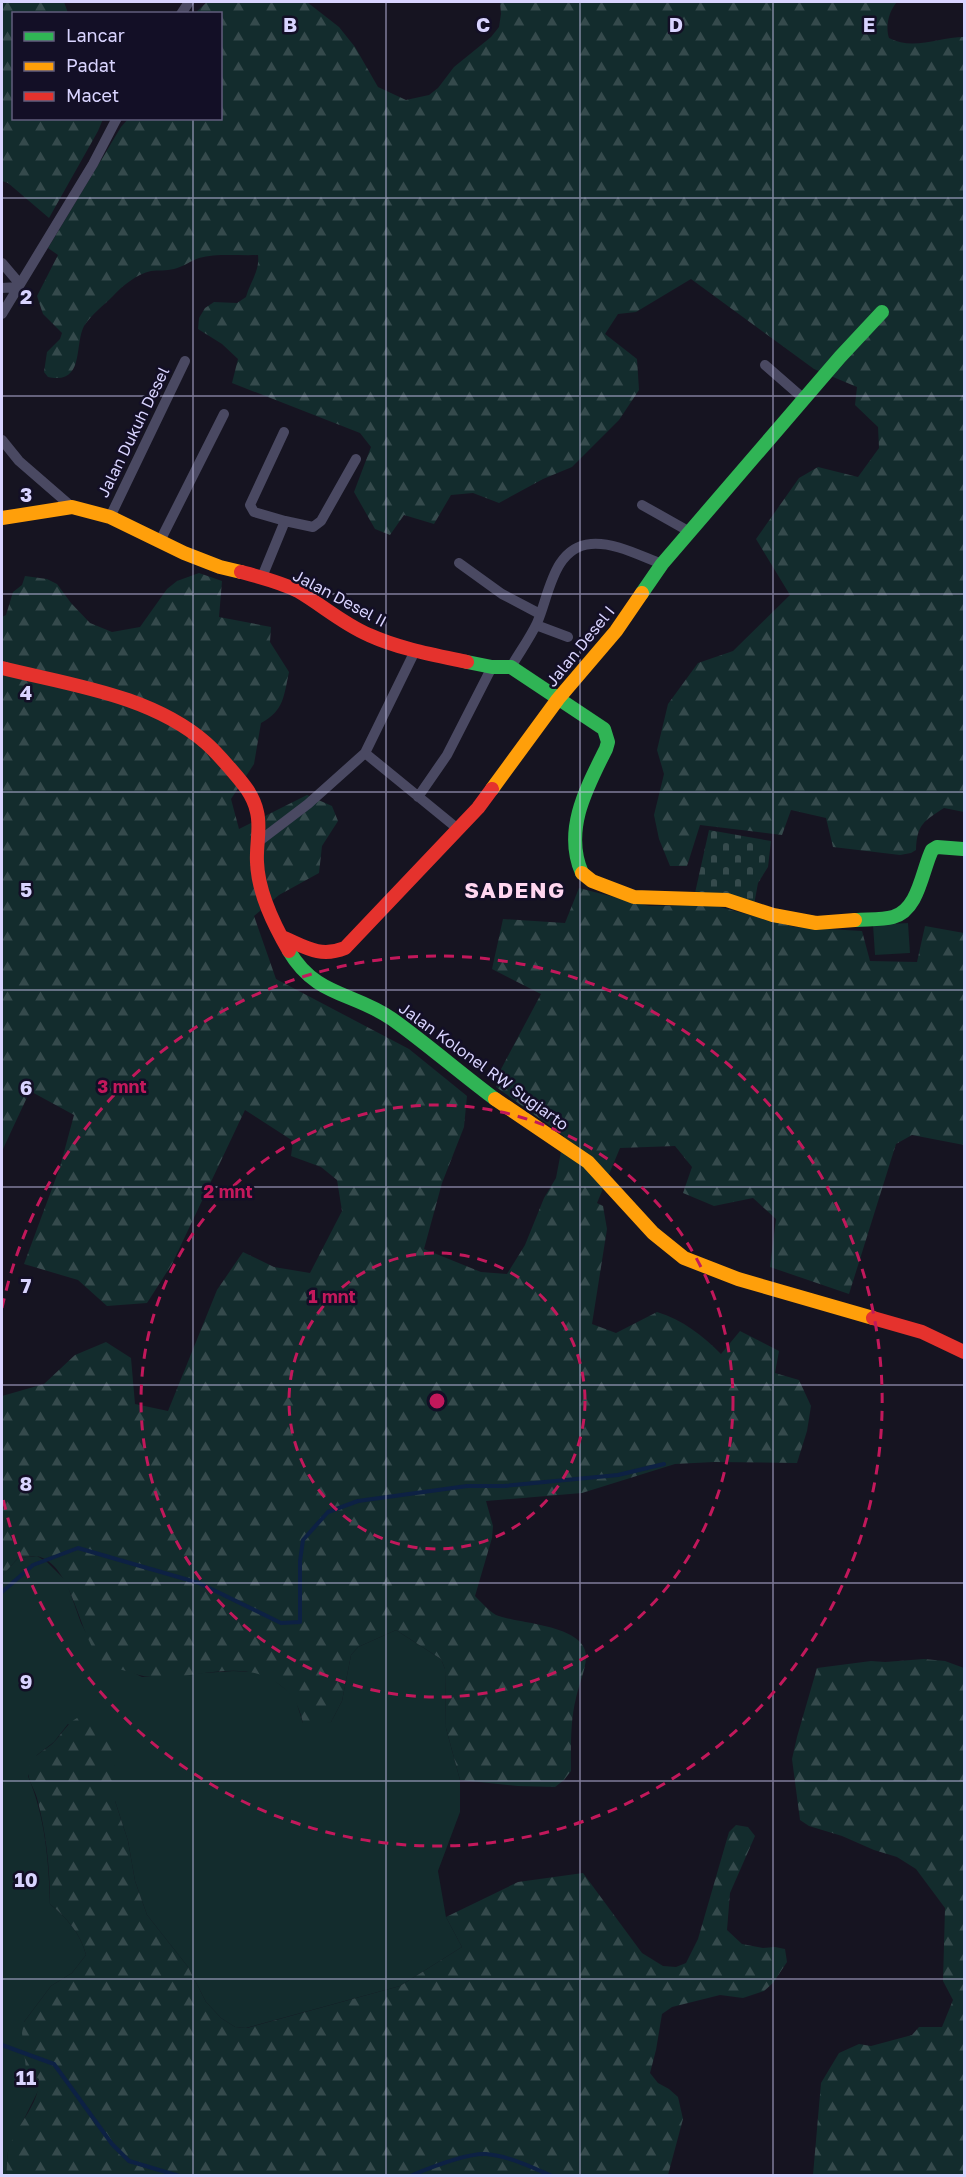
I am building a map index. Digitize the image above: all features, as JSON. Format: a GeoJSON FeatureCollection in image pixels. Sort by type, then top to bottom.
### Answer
{"type":"FeatureCollection","features":[{"type":"Feature","properties":{"kind":"street"},"geometry":{"type":"LineString","coordinates":[[2,314],[93,164],[116,120]]}},
{"type":"Feature","properties":{"kind":"street"},"geometry":{"type":"LineString","coordinates":[[2,263],[18,285]]}},
{"type":"Feature","properties":{"kind":"street"},"geometry":{"type":"LineString","coordinates":[[2,288],[18,285]]}},
{"type":"Feature","properties":{"kind":"street","name":"Jalan Desel I"},"geometry":{"type":"LineString","coordinates":[[282,937],[321,953],[332,953],[345,948],[458,829],[510,766],[558,699],[616,631],[662,564],[840,357],[882,312]]}},
{"type":"Feature","properties":{"kind":"street","name":"Jalan Dukuh Desel"},"geometry":{"type":"LineString","coordinates":[[111,517],[185,361]]}},
{"type":"Feature","properties":{"kind":"street"},"geometry":{"type":"LineString","coordinates":[[765,365],[804,399]]}},
{"type":"Feature","properties":{"kind":"street"},"geometry":{"type":"LineString","coordinates":[[160,541],[224,414]]}},
{"type":"Feature","properties":{"kind":"street"},"geometry":{"type":"LineString","coordinates":[[284,432],[250,505],[254,512],[314,527],[321,521],[356,459]]}},
{"type":"Feature","properties":{"kind":"street"},"geometry":{"type":"LineString","coordinates":[[2,440],[19,460],[72,507]]}},
{"type":"Feature","properties":{"kind":"street"},"geometry":{"type":"LineString","coordinates":[[642,505],[690,532]]}},
{"type":"Feature","properties":{"kind":"street","name":"Jalan Desel II"},"geometry":{"type":"LineString","coordinates":[[2,518],[72,507],[111,517],[184,553],[297,591],[350,626],[370,636],[415,651],[492,668],[511,667]]}},
{"type":"Feature","properties":{"kind":"street"},"geometry":{"type":"LineString","coordinates":[[261,577],[285,521]]}},
{"type":"Feature","properties":{"kind":"street"},"geometry":{"type":"LineString","coordinates":[[662,564],[615,546],[591,544],[581,546],[563,559],[557,569],[538,620],[511,667],[604,729],[608,742],[586,789],[575,823],[577,862],[582,873],[592,881],[634,897],[727,900],[773,915],[816,923],[894,917],[906,911],[914,900],[932,850],[937,847],[963,849]]}},
{"type":"Feature","properties":{"kind":"street"},"geometry":{"type":"LineString","coordinates":[[459,563],[538,620],[568,637]]}},
{"type":"Feature","properties":{"kind":"street"},"geometry":{"type":"LineString","coordinates":[[258,842],[308,804],[365,753],[415,651]]}},
{"type":"Feature","properties":{"kind":"street","name":"Jalan Kolonel RW Sugiarto"},"geometry":{"type":"LineString","coordinates":[[2,668],[118,698],[160,713],[204,739],[244,784],[253,798],[258,817],[256,869],[266,900],[295,961],[314,982],[330,992],[388,1017],[520,1118],[586,1160],[612,1186],[653,1234],[678,1255],[708,1270],[922,1332],[964,1352]]}},
{"type":"Feature","properties":{"kind":"street"},"geometry":{"type":"LineString","coordinates":[[418,797],[447,755],[492,668]]}},
{"type":"Feature","properties":{"kind":"street"},"geometry":{"type":"LineString","coordinates":[[365,753],[458,829]]}},
{"type":"Feature","properties":{"kind":"green space"},"geometry":{"type":"Polygon","coordinates":[[[2,2],[64,2],[68,12],[12,12],[12,120],[103,120],[49,218],[8,183],[2,181],[2,2]]]}},
{"type":"Feature","properties":{"kind":"green space"},"geometry":{"type":"Polygon","coordinates":[[[207,2],[307,2],[339,27],[355,47],[378,87],[406,100],[429,95],[438,88],[454,67],[491,37],[499,27],[500,2],[897,2],[888,19],[889,38],[898,42],[917,43],[964,37],[964,812],[944,808],[937,812],[920,829],[916,850],[900,855],[833,847],[826,818],[791,810],[782,835],[700,825],[687,866],[670,866],[659,839],[654,815],[664,774],[657,750],[668,704],[698,663],[733,651],[790,595],[756,539],[799,478],[818,467],[858,477],[879,448],[878,427],[855,405],[857,387],[814,369],[691,279],[636,312],[618,314],[605,334],[637,359],[639,390],[619,420],[572,467],[543,479],[499,503],[473,493],[451,495],[434,524],[404,515],[390,535],[375,529],[354,492],[371,447],[360,433],[232,383],[238,359],[222,344],[198,329],[199,318],[205,308],[214,302],[237,303],[246,297],[256,271],[258,255],[206,256],[177,268],[151,271],[135,278],[125,284],[84,326],[76,362],[68,375],[60,378],[48,377],[44,372],[47,352],[60,339],[62,333],[43,314],[37,296],[58,255],[48,248],[121,127],[127,120],[222,120],[222,12],[196,12],[207,2]]]}},
{"type":"Feature","properties":{"kind":"green space"},"geometry":{"type":"Polygon","coordinates":[[[199,573],[222,581],[219,617],[271,627],[270,642],[289,672],[279,708],[261,723],[254,764],[231,799],[239,829],[307,795],[332,806],[338,821],[322,846],[319,873],[279,895],[254,916],[276,979],[409,1049],[467,1096],[464,1127],[442,1183],[424,1249],[481,1272],[507,1274],[525,1245],[544,1198],[556,1178],[564,1136],[496,1087],[500,1071],[541,994],[492,969],[503,919],[565,923],[579,888],[649,906],[712,905],[795,927],[862,931],[870,961],[917,962],[925,926],[964,933],[964,1145],[912,1135],[896,1144],[849,1294],[770,1267],[776,1219],[753,1198],[714,1206],[683,1193],[692,1167],[675,1146],[620,1148],[597,1203],[603,1206],[607,1229],[592,1324],[616,1333],[657,1312],[692,1329],[721,1354],[740,1331],[779,1351],[775,1373],[799,1380],[811,1406],[807,1431],[797,1463],[675,1464],[582,1493],[486,1501],[493,1526],[492,1538],[475,1596],[496,1615],[564,1632],[576,1638],[584,1647],[586,1658],[576,1698],[571,1734],[571,1771],[555,1787],[460,1780],[446,1728],[445,1669],[441,1659],[396,1630],[358,1647],[351,1655],[342,1701],[331,1722],[314,1726],[303,1723],[300,1711],[285,1689],[263,1675],[245,1671],[226,1671],[147,1677],[108,1665],[95,1651],[67,1586],[59,1572],[49,1562],[36,1556],[18,1558],[2,1576],[2,1396],[44,1384],[75,1355],[106,1342],[131,1358],[135,1404],[168,1411],[217,1290],[243,1252],[274,1267],[310,1273],[342,1211],[337,1180],[321,1167],[291,1156],[293,1141],[245,1110],[172,1264],[147,1303],[107,1306],[78,1280],[24,1264],[60,1167],[74,1115],[30,1091],[2,1151],[2,617],[6,615],[13,592],[22,585],[25,576],[47,579],[57,584],[90,623],[112,632],[140,627],[167,589],[177,581],[199,573]]]}},
{"type":"Feature","properties":{"kind":"green space"},"geometry":{"type":"Polygon","coordinates":[[[709,830],[771,841],[768,867],[758,883],[754,905],[695,893],[709,830]]]}},
{"type":"Feature","properties":{"kind":"green space"},"geometry":{"type":"Polygon","coordinates":[[[908,923],[910,953],[875,955],[873,925],[908,923]]]}},
{"type":"Feature","properties":{"kind":"green space"},"geometry":{"type":"Polygon","coordinates":[[[37,1556],[47,1562],[66,1581],[81,1623],[98,1655],[142,1677],[233,1671],[258,1672],[270,1677],[288,1691],[296,1701],[303,1723],[331,1722],[342,1701],[351,1655],[358,1647],[396,1630],[441,1659],[445,1669],[446,1728],[460,1780],[460,1812],[438,1871],[446,1917],[462,1947],[400,1986],[246,2028],[235,2027],[221,2018],[206,2002],[188,1967],[147,1915],[135,1881],[128,1841],[115,1801],[115,1766],[68,1724],[54,1742],[37,1755],[28,1776],[34,1791],[45,1839],[50,1904],[72,1927],[81,1940],[86,1955],[72,1973],[51,1986],[24,2022],[39,2079],[39,2089],[8,2152],[6,2175],[2,2176],[2,1576],[18,1558],[37,1556]]]}},
{"type":"Feature","properties":{"kind":"green space"},"geometry":{"type":"Polygon","coordinates":[[[924,1659],[945,1661],[964,1668],[964,2175],[813,2175],[821,2083],[839,2053],[859,2044],[871,2046],[912,2035],[919,2027],[942,2027],[953,2000],[943,1981],[945,1908],[916,1869],[897,1857],[809,1826],[800,1820],[792,1759],[817,1668],[871,1661],[924,1659]]]}},
{"type":"Feature","properties":{"kind":"green space"},"geometry":{"type":"Polygon","coordinates":[[[77,1718],[98,1723],[107,1733],[111,1744],[115,1766],[115,1801],[128,1841],[135,1881],[147,1915],[188,1967],[206,2002],[221,2018],[235,2027],[247,2028],[400,1986],[462,1947],[446,1917],[518,1882],[583,1873],[642,1953],[663,1966],[676,1967],[686,1963],[698,1939],[729,1832],[736,1825],[748,1827],[755,1836],[730,1893],[727,1930],[742,1944],[785,1949],[787,1962],[773,1983],[764,1991],[743,1998],[720,1995],[672,2007],[662,2014],[650,2073],[658,2083],[678,2097],[683,2119],[668,2175],[6,2175],[11,2143],[38,2089],[39,2079],[26,2069],[22,2033],[24,2022],[51,1986],[72,1973],[86,1955],[81,1940],[72,1927],[50,1904],[45,1837],[37,1798],[28,1771],[40,1752],[52,1744],[77,1718]]]}},
{"type":"Feature","properties":{"kind":"waterway"},"geometry":{"type":"LineString","coordinates":[[2,1592],[33,1565],[78,1548],[199,1583],[281,1623],[300,1622],[300,1561],[303,1540],[328,1512],[358,1501],[467,1486],[504,1486],[618,1475],[664,1464]]}},
{"type":"Feature","properties":{"kind":"waterway"},"geometry":{"type":"LineString","coordinates":[[2,2045],[54,2064],[112,2144],[129,2161],[179,2176]]}},
{"type":"Feature","properties":{"kind":"waterway"},"geometry":{"type":"LineString","coordinates":[[410,2176],[458,2158],[478,2154],[511,2159],[552,2176]]}},
{"type":"Feature","properties":{"kind":"traffic: fast"},"geometry":{"type":"LineString","coordinates":[[642,593],[662,564],[840,357],[882,312]]}},
{"type":"Feature","properties":{"kind":"traffic: fast"},"geometry":{"type":"LineString","coordinates":[[467,662],[492,667],[511,667],[604,729],[608,742],[606,749],[585,794],[576,825],[575,841],[582,873]]}},
{"type":"Feature","properties":{"kind":"traffic: fast"},"geometry":{"type":"LineString","coordinates":[[855,920],[889,918],[902,913],[914,898],[932,850],[937,847],[963,849]]}},
{"type":"Feature","properties":{"kind":"traffic: fast"},"geometry":{"type":"LineString","coordinates":[[289,951],[300,966],[323,986],[363,1003],[392,1019],[495,1099]]}},
{"type":"Feature","properties":{"kind":"traffic: slow"},"geometry":{"type":"LineString","coordinates":[[2,518],[72,507],[110,517],[184,553],[220,567],[241,572]]}},
{"type":"Feature","properties":{"kind":"traffic: slow"},"geometry":{"type":"LineString","coordinates":[[492,789],[558,699],[616,631],[642,593]]}},
{"type":"Feature","properties":{"kind":"traffic: slow"},"geometry":{"type":"LineString","coordinates":[[582,873],[592,881],[634,897],[727,900],[773,915],[816,923],[855,920]]}},
{"type":"Feature","properties":{"kind":"traffic: slow"},"geometry":{"type":"LineString","coordinates":[[495,1099],[588,1162],[653,1233],[684,1258],[738,1279],[873,1318]]}},
{"type":"Feature","properties":{"kind":"traffic: jam"},"geometry":{"type":"LineString","coordinates":[[241,572],[277,582],[298,591],[359,631],[381,640],[467,662]]}},
{"type":"Feature","properties":{"kind":"traffic: jam"},"geometry":{"type":"LineString","coordinates":[[2,668],[109,694],[135,703],[160,713],[184,727],[212,748],[241,782],[255,805],[259,824],[257,862],[260,885],[273,920],[289,951]]}},
{"type":"Feature","properties":{"kind":"traffic: jam"},"geometry":{"type":"LineString","coordinates":[[282,937],[320,952],[345,948],[478,808],[492,789]]}},
{"type":"Feature","properties":{"kind":"traffic: jam"},"geometry":{"type":"LineString","coordinates":[[873,1318],[922,1332],[964,1352]]}},
{"type":"Feature","properties":{"kind":"district","name":"SADENG"},"geometry":{"type":"Point","coordinates":[515,890]}}]}
